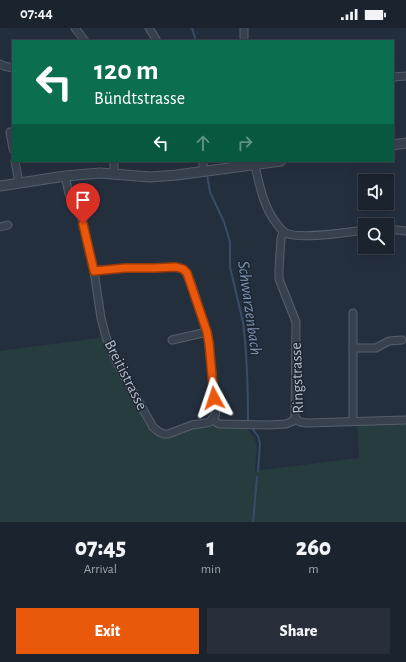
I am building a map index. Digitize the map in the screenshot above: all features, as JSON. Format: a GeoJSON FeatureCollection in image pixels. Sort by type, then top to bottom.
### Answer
{"type":"FeatureCollection","features":[{"type":"Feature","properties":{"kind":"street"},"geometry":{"type":"LineString","coordinates":[[75,28],[83,40]]}},
{"type":"Feature","properties":{"kind":"street"},"geometry":{"type":"LineString","coordinates":[[149,28],[156,40]]}},
{"type":"Feature","properties":{"kind":"street"},"geometry":{"type":"LineString","coordinates":[[244,28],[244,40]]}},
{"type":"Feature","properties":{"kind":"street"},"geometry":{"type":"LineString","coordinates":[[0,64],[12,68]]}},
{"type":"Feature","properties":{"kind":"street"},"geometry":{"type":"LineString","coordinates":[[394,77],[406,76]]}},
{"type":"Feature","properties":{"kind":"street"},"geometry":{"type":"LineString","coordinates":[[12,132],[10,132],[12,143]]}},
{"type":"Feature","properties":{"kind":"street"},"geometry":{"type":"LineString","coordinates":[[394,144],[406,143]]}},
{"type":"Feature","properties":{"kind":"street"},"geometry":{"type":"LineString","coordinates":[[15,162],[19,183]]}},
{"type":"Feature","properties":{"kind":"street"},"geometry":{"type":"LineString","coordinates":[[114,162],[114,173]]}},
{"type":"Feature","properties":{"kind":"street"},"geometry":{"type":"LineString","coordinates":[[203,162],[203,172]]}},
{"type":"Feature","properties":{"kind":"street"},"geometry":{"type":"LineString","coordinates":[[0,186],[65,176],[100,173],[150,177],[172,176],[268,162]]}},
{"type":"Feature","properties":{"kind":"street"},"geometry":{"type":"LineString","coordinates":[[254,163],[266,208],[274,220],[287,234],[304,236],[358,231]]}},
{"type":"Feature","properties":{"kind":"street","name":"Breitistrasse"},"geometry":{"type":"LineString","coordinates":[[65,176],[69,194],[80,211],[94,271],[101,318],[106,337],[117,363],[153,427],[159,432],[168,434],[192,425],[210,422],[212,419]]}},
{"type":"Feature","properties":{"kind":"street"},"geometry":{"type":"LineString","coordinates":[[0,226],[8,225]]}},
{"type":"Feature","properties":{"kind":"street"},"geometry":{"type":"LineString","coordinates":[[394,230],[406,231]]}},
{"type":"Feature","properties":{"kind":"street","name":"Ringstrasse"},"geometry":{"type":"LineString","coordinates":[[283,231],[281,238],[279,279],[296,322],[296,418],[298,421],[304,423],[406,420]]}},
{"type":"Feature","properties":{"kind":"street"},"geometry":{"type":"LineString","coordinates":[[94,271],[125,268],[171,267],[183,269],[187,273],[190,280],[207,332],[216,411],[215,416],[212,419],[219,424],[286,424],[296,418]]}},
{"type":"Feature","properties":{"kind":"street"},"geometry":{"type":"LineString","coordinates":[[353,313],[353,422]]}},
{"type":"Feature","properties":{"kind":"street"},"geometry":{"type":"LineString","coordinates":[[172,340],[207,332]]}},
{"type":"Feature","properties":{"kind":"street"},"geometry":{"type":"LineString","coordinates":[[353,348],[376,348],[389,340],[402,340]]}},
{"type":"Feature","properties":{"kind":"green space"},"geometry":{"type":"Polygon","coordinates":[[[106,337],[159,432],[192,425],[214,424],[246,427],[253,436],[257,445],[255,471],[359,458],[357,424],[406,422],[406,522],[0,522],[0,351],[106,337]]]}},
{"type":"Feature","properties":{"kind":"waterway","name":"Schwarzenbach"},"geometry":{"type":"LineString","coordinates":[[192,28],[196,40]]}},
{"type":"Feature","properties":{"kind":"waterway","name":"Schwarzenbach"},"geometry":{"type":"LineString","coordinates":[[207,175],[210,192],[224,222],[230,242],[230,267],[243,322],[249,423]]}},
{"type":"Feature","properties":{"kind":"waterway","name":"Schwarzenbach"},"geometry":{"type":"LineString","coordinates":[[251,427],[258,436],[260,443],[258,471]]}},
{"type":"Feature","properties":{"kind":"waterway","name":"Schwarzenbach"},"geometry":{"type":"LineString","coordinates":[[253,522],[257,477]]}},
{"type":"Feature","properties":{"kind":"route"},"geometry":{"type":"LineString","coordinates":[[83,224],[94,271],[125,268],[176,267],[183,269],[187,273],[207,332],[214,398]]}}]}
